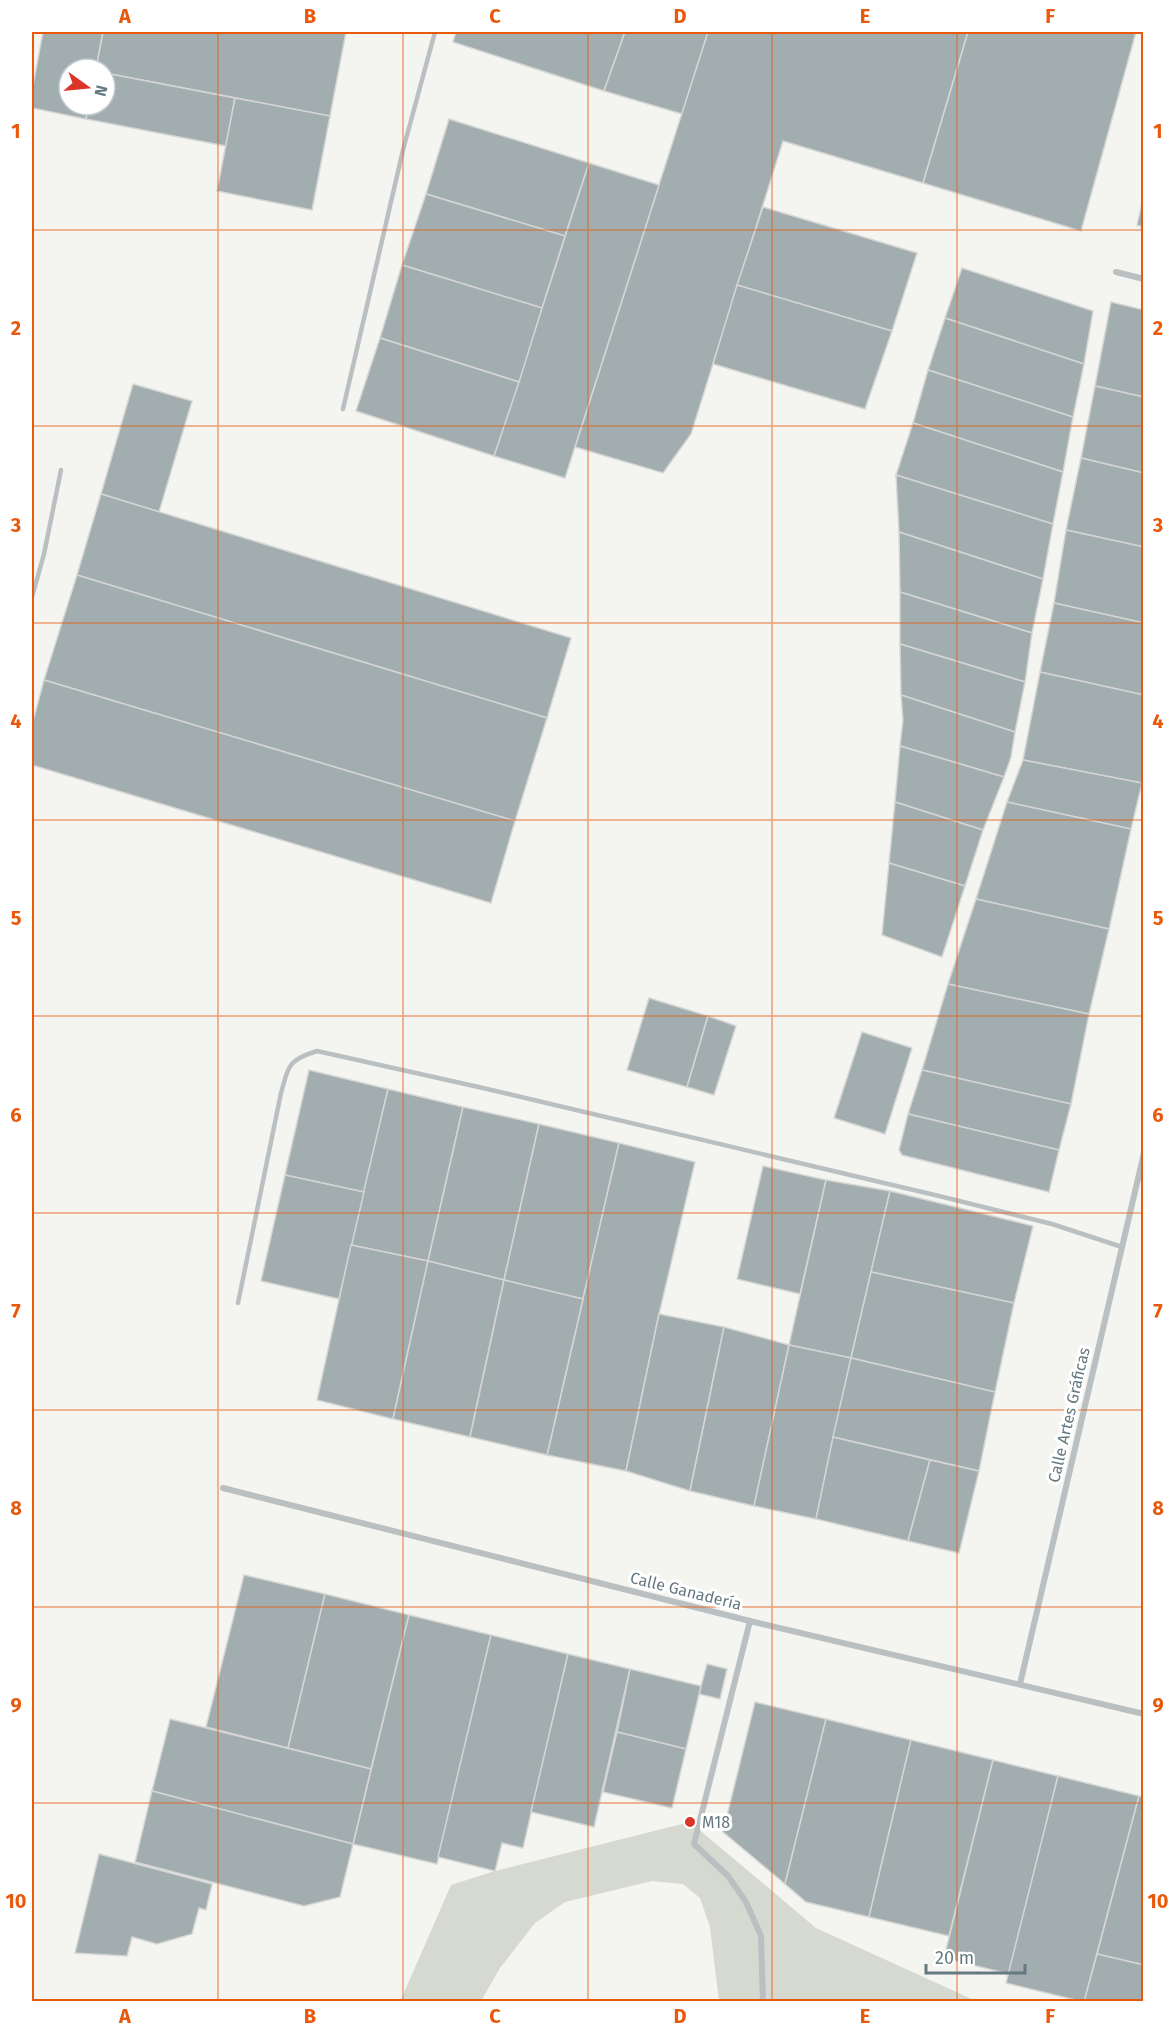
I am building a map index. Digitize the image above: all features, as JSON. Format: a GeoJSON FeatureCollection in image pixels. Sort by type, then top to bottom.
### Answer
{"type":"FeatureCollection","features":[{"type":"Feature","properties":{"kind":"street"},"geometry":{"type":"LineString","coordinates":[[1116,272],[1143,279]]}},
{"type":"Feature","properties":{"kind":"street","name":"Calle Artes Gráficas"},"geometry":{"type":"LineString","coordinates":[[1020,1684],[1143,1153]]}},
{"type":"Feature","properties":{"kind":"street","name":"Calle Ganadería"},"geometry":{"type":"LineString","coordinates":[[223,1488],[750,1621],[1143,1714]]}},
{"type":"Feature","properties":{"kind":"street"},"geometry":{"type":"LineString","coordinates":[[750,1621],[694,1844],[728,1876],[746,1902],[761,1936],[763,2001]]}},
{"type":"Feature","properties":{"kind":"lane"},"geometry":{"type":"LineString","coordinates":[[343,409],[403,150],[435,32]]}},
{"type":"Feature","properties":{"kind":"lane"},"geometry":{"type":"LineString","coordinates":[[32,597],[44,554],[61,470]]}},
{"type":"Feature","properties":{"kind":"lane"},"geometry":{"type":"LineString","coordinates":[[238,1303],[288,1066],[301,1056],[317,1051],[916,1190],[1052,1224],[1122,1248]]}},
{"type":"Feature","properties":{"kind":"shaded area"},"geometry":{"type":"Polygon","coordinates":[[[690,1822],[816,1928],[976,2001],[719,2001],[710,1927],[700,1898],[683,1884],[652,1881],[565,1902],[535,1923],[500,1968],[481,2001],[400,2002],[451,1885],[495,1871],[690,1822]]]}},
{"type":"Feature","properties":{"kind":"building"},"geometry":{"type":"Polygon","coordinates":[[[43,32],[103,32],[98,57],[57,57],[57,113],[32,108],[32,91],[43,32]]]}},
{"type":"Feature","properties":{"kind":"building"},"geometry":{"type":"Polygon","coordinates":[[[103,32],[346,32],[330,116],[117,75],[117,57],[98,57],[103,32]]]}},
{"type":"Feature","properties":{"kind":"building"},"geometry":{"type":"Polygon","coordinates":[[[456,32],[625,32],[604,91],[453,42],[456,32]]]}},
{"type":"Feature","properties":{"kind":"building"},"geometry":{"type":"Polygon","coordinates":[[[625,32],[708,32],[682,114],[604,91],[625,32]]]}},
{"type":"Feature","properties":{"kind":"building"},"geometry":{"type":"Polygon","coordinates":[[[708,32],[968,32],[923,183],[783,141],[691,434],[663,473],[575,447],[708,32]]]}},
{"type":"Feature","properties":{"kind":"building"},"geometry":{"type":"Polygon","coordinates":[[[968,32],[1136,32],[1081,231],[923,183],[968,32]]]}},
{"type":"Feature","properties":{"kind":"building"},"geometry":{"type":"Polygon","coordinates":[[[117,75],[235,98],[226,146],[86,119],[86,117],[117,117],[117,75]]]}},
{"type":"Feature","properties":{"kind":"building"},"geometry":{"type":"Polygon","coordinates":[[[235,98],[330,116],[312,210],[217,191],[235,98]]]}},
{"type":"Feature","properties":{"kind":"building"},"geometry":{"type":"Polygon","coordinates":[[[449,119],[589,163],[565,236],[426,194],[449,119]]]}},
{"type":"Feature","properties":{"kind":"building"},"geometry":{"type":"Polygon","coordinates":[[[589,163],[659,185],[565,478],[494,456],[589,163]]]}},
{"type":"Feature","properties":{"kind":"building"},"geometry":{"type":"Polygon","coordinates":[[[426,194],[565,236],[542,308],[402,265],[426,194]]]}},
{"type":"Feature","properties":{"kind":"building"},"geometry":{"type":"Polygon","coordinates":[[[1144,195],[1144,227],[1137,225],[1144,195]]]}},
{"type":"Feature","properties":{"kind":"building"},"geometry":{"type":"Polygon","coordinates":[[[763,207],[917,253],[892,331],[737,285],[763,207]]]}},
{"type":"Feature","properties":{"kind":"building"},"geometry":{"type":"Polygon","coordinates":[[[402,265],[542,308],[519,382],[380,338],[402,265]]]}},
{"type":"Feature","properties":{"kind":"building"},"geometry":{"type":"Polygon","coordinates":[[[962,268],[1093,311],[1084,364],[945,318],[962,268]]]}},
{"type":"Feature","properties":{"kind":"building"},"geometry":{"type":"Polygon","coordinates":[[[737,285],[892,331],[865,409],[713,364],[737,285]]]}},
{"type":"Feature","properties":{"kind":"building"},"geometry":{"type":"Polygon","coordinates":[[[1111,302],[1144,310],[1144,397],[1095,386],[1111,302]]]}},
{"type":"Feature","properties":{"kind":"building"},"geometry":{"type":"Polygon","coordinates":[[[945,318],[1084,364],[1073,417],[928,370],[945,318]]]}},
{"type":"Feature","properties":{"kind":"building"},"geometry":{"type":"Polygon","coordinates":[[[380,338],[519,382],[494,456],[356,411],[380,338]]]}},
{"type":"Feature","properties":{"kind":"building"},"geometry":{"type":"Polygon","coordinates":[[[928,370],[1073,417],[1063,472],[913,423],[928,370]]]}},
{"type":"Feature","properties":{"kind":"building"},"geometry":{"type":"Polygon","coordinates":[[[133,384],[192,401],[159,512],[101,494],[133,384]]]}},
{"type":"Feature","properties":{"kind":"building"},"geometry":{"type":"Polygon","coordinates":[[[1095,386],[1144,397],[1144,473],[1081,458],[1095,386]]]}},
{"type":"Feature","properties":{"kind":"building"},"geometry":{"type":"Polygon","coordinates":[[[913,423],[1063,472],[1053,524],[896,475],[913,423]]]}},
{"type":"Feature","properties":{"kind":"building"},"geometry":{"type":"Polygon","coordinates":[[[1081,458],[1144,473],[1144,547],[1066,530],[1081,458]]]}},
{"type":"Feature","properties":{"kind":"building"},"geometry":{"type":"Polygon","coordinates":[[[896,475],[1053,524],[1043,579],[899,532],[896,475]]]}},
{"type":"Feature","properties":{"kind":"building"},"geometry":{"type":"Polygon","coordinates":[[[101,494],[571,638],[547,718],[77,575],[101,494]]]}},
{"type":"Feature","properties":{"kind":"building"},"geometry":{"type":"Polygon","coordinates":[[[1066,530],[1144,547],[1144,623],[1054,603],[1066,530]]]}},
{"type":"Feature","properties":{"kind":"building"},"geometry":{"type":"Polygon","coordinates":[[[899,532],[1043,579],[1032,633],[900,592],[899,532]]]}},
{"type":"Feature","properties":{"kind":"building"},"geometry":{"type":"Polygon","coordinates":[[[77,575],[547,718],[515,821],[44,680],[77,575]]]}},
{"type":"Feature","properties":{"kind":"building"},"geometry":{"type":"Polygon","coordinates":[[[900,592],[1032,633],[1025,682],[900,644],[900,592]]]}},
{"type":"Feature","properties":{"kind":"building"},"geometry":{"type":"Polygon","coordinates":[[[1054,603],[1144,623],[1144,695],[1040,672],[1054,603]]]}},
{"type":"Feature","properties":{"kind":"building"},"geometry":{"type":"Polygon","coordinates":[[[900,644],[1025,682],[1015,732],[901,695],[900,644]]]}},
{"type":"Feature","properties":{"kind":"building"},"geometry":{"type":"Polygon","coordinates":[[[1040,672],[1144,695],[1142,783],[1023,760],[1040,672]]]}},
{"type":"Feature","properties":{"kind":"building"},"geometry":{"type":"Polygon","coordinates":[[[44,680],[515,821],[491,903],[32,765],[32,725],[44,680]]]}},
{"type":"Feature","properties":{"kind":"building"},"geometry":{"type":"Polygon","coordinates":[[[901,695],[1015,732],[1011,757],[1004,777],[900,746],[903,720],[901,695]]]}},
{"type":"Feature","properties":{"kind":"building"},"geometry":{"type":"Polygon","coordinates":[[[900,746],[1004,777],[983,830],[895,802],[900,746]]]}},
{"type":"Feature","properties":{"kind":"building"},"geometry":{"type":"Polygon","coordinates":[[[1023,760],[1142,783],[1131,829],[1007,802],[1023,760]]]}},
{"type":"Feature","properties":{"kind":"building"},"geometry":{"type":"Polygon","coordinates":[[[895,802],[983,830],[965,886],[889,863],[895,802]]]}},
{"type":"Feature","properties":{"kind":"building"},"geometry":{"type":"Polygon","coordinates":[[[1007,802],[1131,829],[1109,929],[976,899],[1007,802]]]}},
{"type":"Feature","properties":{"kind":"building"},"geometry":{"type":"Polygon","coordinates":[[[889,863],[965,886],[942,957],[882,935],[889,863]]]}},
{"type":"Feature","properties":{"kind":"building"},"geometry":{"type":"Polygon","coordinates":[[[976,899],[1109,929],[1089,1014],[948,984],[976,899]]]}},
{"type":"Feature","properties":{"kind":"building"},"geometry":{"type":"Polygon","coordinates":[[[948,984],[1089,1014],[1071,1104],[922,1070],[948,984]]]}},
{"type":"Feature","properties":{"kind":"building"},"geometry":{"type":"Polygon","coordinates":[[[649,998],[708,1016],[687,1087],[627,1070],[649,998]]]}},
{"type":"Feature","properties":{"kind":"building"},"geometry":{"type":"Polygon","coordinates":[[[708,1016],[736,1026],[714,1095],[687,1087],[708,1016]]]}},
{"type":"Feature","properties":{"kind":"building"},"geometry":{"type":"Polygon","coordinates":[[[862,1032],[912,1048],[885,1134],[834,1118],[862,1032]]]}},
{"type":"Feature","properties":{"kind":"building"},"geometry":{"type":"Polygon","coordinates":[[[309,1070],[388,1089],[364,1192],[285,1175],[309,1070]]]}},
{"type":"Feature","properties":{"kind":"building"},"geometry":{"type":"Polygon","coordinates":[[[922,1070],[1071,1104],[1059,1150],[908,1114],[922,1070]]]}},
{"type":"Feature","properties":{"kind":"building"},"geometry":{"type":"Polygon","coordinates":[[[388,1089],[463,1107],[428,1261],[351,1245],[388,1089]]]}},
{"type":"Feature","properties":{"kind":"building"},"geometry":{"type":"Polygon","coordinates":[[[463,1107],[539,1124],[504,1280],[428,1261],[463,1107]]]}},
{"type":"Feature","properties":{"kind":"building"},"geometry":{"type":"Polygon","coordinates":[[[908,1114],[1059,1150],[1049,1192],[902,1155],[899,1150],[908,1114]]]}},
{"type":"Feature","properties":{"kind":"building"},"geometry":{"type":"Polygon","coordinates":[[[539,1124],[619,1143],[583,1299],[504,1280],[539,1124]]]}},
{"type":"Feature","properties":{"kind":"building"},"geometry":{"type":"Polygon","coordinates":[[[619,1143],[695,1162],[659,1314],[626,1471],[547,1455],[619,1143]]]}},
{"type":"Feature","properties":{"kind":"building"},"geometry":{"type":"Polygon","coordinates":[[[763,1166],[826,1180],[800,1294],[737,1279],[763,1166]]]}},
{"type":"Feature","properties":{"kind":"building"},"geometry":{"type":"Polygon","coordinates":[[[285,1175],[364,1192],[339,1299],[261,1281],[285,1175]]]}},
{"type":"Feature","properties":{"kind":"building"},"geometry":{"type":"Polygon","coordinates":[[[826,1180],[890,1191],[851,1358],[789,1345],[826,1180]]]}},
{"type":"Feature","properties":{"kind":"building"},"geometry":{"type":"Polygon","coordinates":[[[890,1191],[1033,1226],[1014,1303],[871,1272],[890,1191]]]}},
{"type":"Feature","properties":{"kind":"building"},"geometry":{"type":"Polygon","coordinates":[[[351,1245],[428,1261],[393,1419],[317,1400],[351,1245]]]}},
{"type":"Feature","properties":{"kind":"building"},"geometry":{"type":"Polygon","coordinates":[[[428,1261],[504,1280],[470,1437],[393,1419],[428,1261]]]}},
{"type":"Feature","properties":{"kind":"building"},"geometry":{"type":"Polygon","coordinates":[[[871,1272],[1014,1303],[995,1392],[851,1358],[871,1272]]]}},
{"type":"Feature","properties":{"kind":"building"},"geometry":{"type":"Polygon","coordinates":[[[504,1280],[583,1299],[547,1455],[470,1437],[504,1280]]]}},
{"type":"Feature","properties":{"kind":"building"},"geometry":{"type":"Polygon","coordinates":[[[659,1314],[724,1327],[690,1491],[626,1471],[659,1314]]]}},
{"type":"Feature","properties":{"kind":"building"},"geometry":{"type":"Polygon","coordinates":[[[724,1327],[789,1345],[754,1506],[690,1491],[724,1327]]]}},
{"type":"Feature","properties":{"kind":"building"},"geometry":{"type":"Polygon","coordinates":[[[789,1345],[851,1358],[816,1519],[754,1506],[789,1345]]]}},
{"type":"Feature","properties":{"kind":"building"},"geometry":{"type":"Polygon","coordinates":[[[851,1358],[995,1392],[979,1471],[833,1437],[851,1358]]]}},
{"type":"Feature","properties":{"kind":"building"},"geometry":{"type":"Polygon","coordinates":[[[833,1437],[930,1460],[908,1541],[816,1519],[833,1437]]]}},
{"type":"Feature","properties":{"kind":"building"},"geometry":{"type":"Polygon","coordinates":[[[930,1460],[979,1471],[959,1553],[908,1541],[930,1460]]]}},
{"type":"Feature","properties":{"kind":"building"},"geometry":{"type":"Polygon","coordinates":[[[244,1575],[325,1594],[288,1748],[206,1727],[244,1575]]]}},
{"type":"Feature","properties":{"kind":"building"},"geometry":{"type":"Polygon","coordinates":[[[325,1594],[409,1615],[371,1769],[288,1748],[325,1594]]]}},
{"type":"Feature","properties":{"kind":"building"},"geometry":{"type":"Polygon","coordinates":[[[409,1615],[491,1635],[437,1864],[353,1844],[409,1615]]]}},
{"type":"Feature","properties":{"kind":"building"},"geometry":{"type":"Polygon","coordinates":[[[491,1635],[568,1654],[523,1848],[502,1843],[495,1871],[438,1857],[491,1635]]]}},
{"type":"Feature","properties":{"kind":"building"},"geometry":{"type":"Polygon","coordinates":[[[568,1654],[630,1669],[594,1827],[531,1812],[568,1654]]]}},
{"type":"Feature","properties":{"kind":"building"},"geometry":{"type":"Polygon","coordinates":[[[707,1664],[727,1669],[720,1699],[699,1694],[707,1664]]]}},
{"type":"Feature","properties":{"kind":"building"},"geometry":{"type":"Polygon","coordinates":[[[630,1669],[701,1686],[686,1749],[617,1732],[630,1669]]]}},
{"type":"Feature","properties":{"kind":"building"},"geometry":{"type":"Polygon","coordinates":[[[755,1702],[826,1719],[785,1884],[723,1832],[755,1702]]]}},
{"type":"Feature","properties":{"kind":"building"},"geometry":{"type":"Polygon","coordinates":[[[170,1719],[371,1769],[353,1844],[152,1791],[170,1719]]]}},
{"type":"Feature","properties":{"kind":"building"},"geometry":{"type":"Polygon","coordinates":[[[826,1719],[911,1740],[869,1917],[806,1902],[785,1884],[826,1719]]]}},
{"type":"Feature","properties":{"kind":"building"},"geometry":{"type":"Polygon","coordinates":[[[617,1732],[686,1749],[672,1808],[603,1792],[617,1732]]]}},
{"type":"Feature","properties":{"kind":"building"},"geometry":{"type":"Polygon","coordinates":[[[911,1740],[993,1760],[949,1936],[869,1917],[911,1740]]]}},
{"type":"Feature","properties":{"kind":"building"},"geometry":{"type":"Polygon","coordinates":[[[993,1760],[1058,1776],[1009,1974],[944,1958],[993,1760]]]}},
{"type":"Feature","properties":{"kind":"building"},"geometry":{"type":"Polygon","coordinates":[[[1058,1776],[1139,1796],[1084,2002],[1006,1983],[1058,1776]]]}},
{"type":"Feature","properties":{"kind":"building"},"geometry":{"type":"Polygon","coordinates":[[[152,1791],[353,1844],[340,1897],[304,1906],[135,1862],[152,1791]]]}},
{"type":"Feature","properties":{"kind":"building"},"geometry":{"type":"Polygon","coordinates":[[[1139,1796],[1144,1797],[1144,1965],[1097,1954],[1139,1796]]]}},
{"type":"Feature","properties":{"kind":"building"},"geometry":{"type":"Polygon","coordinates":[[[99,1854],[212,1884],[206,1910],[199,1908],[192,1934],[157,1944],[132,1937],[127,1956],[75,1953],[99,1854]]]}},
{"type":"Feature","properties":{"kind":"building"},"geometry":{"type":"Polygon","coordinates":[[[1097,1954],[1144,1965],[1144,2002],[1084,2002],[1097,1954]]]}},
{"type":"Feature","properties":{"kind":"place","name":"M18"},"geometry":{"type":"Point","coordinates":[690,1822]}}]}
